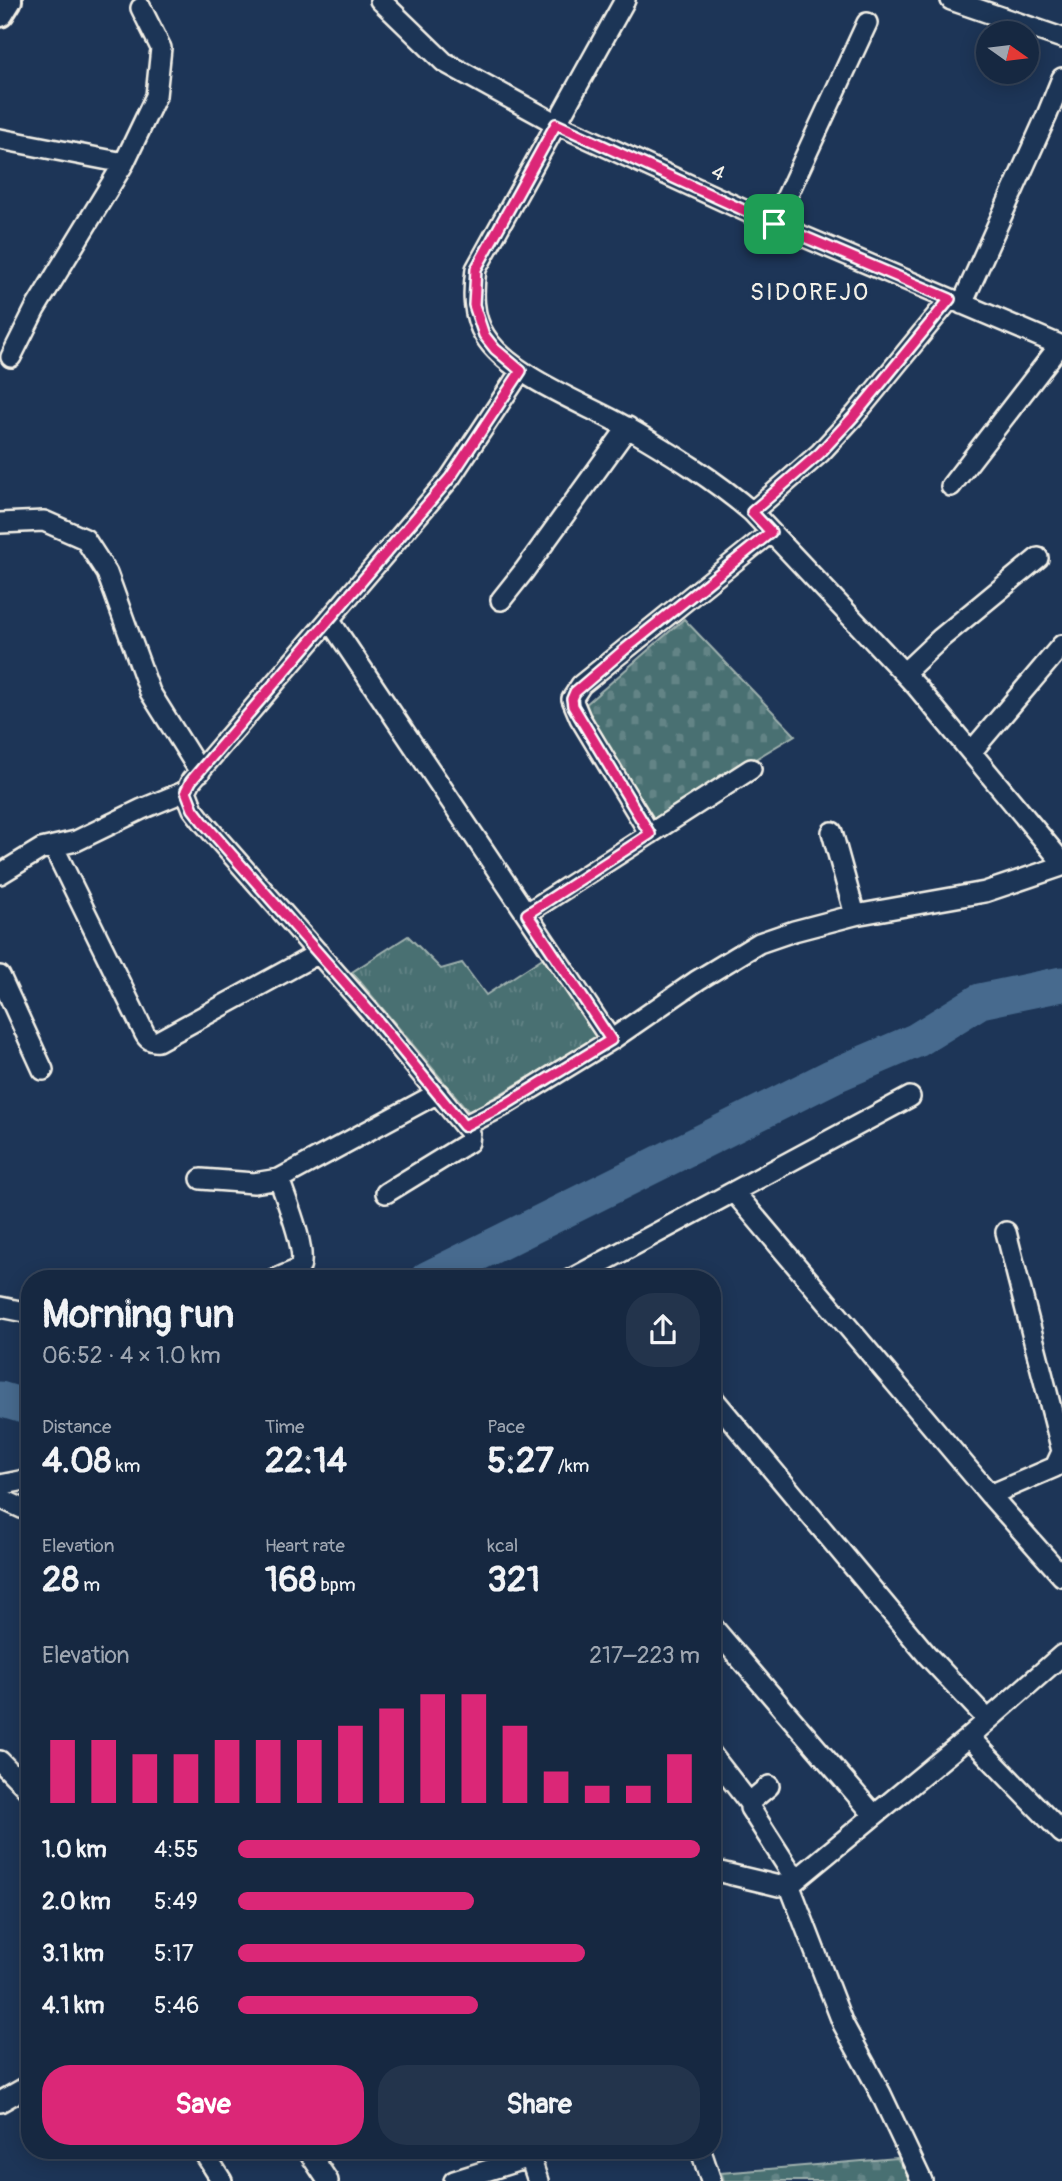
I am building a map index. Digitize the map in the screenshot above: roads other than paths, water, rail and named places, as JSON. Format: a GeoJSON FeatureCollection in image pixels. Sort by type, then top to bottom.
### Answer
{"type":"FeatureCollection","features":[{"type":"Feature","properties":{"kind":"street"},"geometry":{"type":"LineString","coordinates":[[0,13],[8,0]]}},
{"type":"Feature","properties":{"kind":"street"},"geometry":{"type":"LineString","coordinates":[[464,1126],[505,1105],[611,1040],[698,980],[759,943],[855,915],[985,892],[1059,871],[972,751],[904,673],[752,512],[716,484],[628,428],[521,371],[495,349],[484,335],[474,305],[476,269],[625,0]]}},
{"type":"Feature","properties":{"kind":"street"},"geometry":{"type":"LineString","coordinates":[[951,0],[1062,38]]}},
{"type":"Feature","properties":{"kind":"street","name":"4"},"geometry":{"type":"LineString","coordinates":[[387,2],[444,62],[556,124],[774,224],[1061,346]]}},
{"type":"Feature","properties":{"kind":"street"},"geometry":{"type":"LineString","coordinates":[[10,357],[35,309],[124,163],[156,96],[161,48],[141,8]]}},
{"type":"Feature","properties":{"kind":"street"},"geometry":{"type":"LineString","coordinates":[[774,224],[867,23]]}},
{"type":"Feature","properties":{"kind":"street"},"geometry":{"type":"LineString","coordinates":[[752,512],[820,453],[956,301],[1048,115],[1062,78]]}},
{"type":"Feature","properties":{"kind":"street"},"geometry":{"type":"LineString","coordinates":[[0,139],[124,163]]}},
{"type":"Feature","properties":{"kind":"street"},"geometry":{"type":"LineString","coordinates":[[951,485],[1061,346]]}},
{"type":"Feature","properties":{"kind":"street"},"geometry":{"type":"LineString","coordinates":[[0,874],[41,849],[76,841],[186,791],[450,478],[521,371]]}},
{"type":"Feature","properties":{"kind":"street"},"geometry":{"type":"LineString","coordinates":[[501,600],[628,428]]}},
{"type":"Feature","properties":{"kind":"street"},"geometry":{"type":"LineString","coordinates":[[0,523],[44,521],[85,539],[107,573],[150,692],[200,772]]}},
{"type":"Feature","properties":{"kind":"street"},"geometry":{"type":"LineString","coordinates":[[650,834],[580,718],[572,699],[581,685],[771,532]]}},
{"type":"Feature","properties":{"kind":"street"},"geometry":{"type":"LineString","coordinates":[[904,673],[940,638],[1038,558]]}},
{"type":"Feature","properties":{"kind":"street"},"geometry":{"type":"LineString","coordinates":[[330,621],[611,1040]]}},
{"type":"Feature","properties":{"kind":"street"},"geometry":{"type":"LineString","coordinates":[[972,751],[1062,645]]}},
{"type":"Feature","properties":{"kind":"street"},"geometry":{"type":"LineString","coordinates":[[527,914],[751,769]]}},
{"type":"Feature","properties":{"kind":"street"},"geometry":{"type":"LineString","coordinates":[[186,791],[193,809],[203,822],[319,953],[470,1133],[469,1142],[386,1193]]}},
{"type":"Feature","properties":{"kind":"street"},"geometry":{"type":"LineString","coordinates":[[832,832],[855,915]]}},
{"type":"Feature","properties":{"kind":"street"},"geometry":{"type":"LineString","coordinates":[[54,848],[143,1030],[151,1041],[158,1041],[319,953]]}},
{"type":"Feature","properties":{"kind":"street"},"geometry":{"type":"LineString","coordinates":[[0,975],[43,1070]]}},
{"type":"Feature","properties":{"kind":"street"},"geometry":{"type":"LineString","coordinates":[[201,1179],[254,1183],[279,1179],[438,1093]]}},
{"type":"Feature","properties":{"kind":"street"},"geometry":{"type":"LineString","coordinates":[[588,1270],[909,1097]]}},
{"type":"Feature","properties":{"kind":"street"},"geometry":{"type":"LineString","coordinates":[[279,1179],[298,1238],[302,1260],[297,1270]]}},
{"type":"Feature","properties":{"kind":"street"},"geometry":{"type":"LineString","coordinates":[[734,1192],[990,1495],[1062,1576]]}},
{"type":"Feature","properties":{"kind":"street"},"geometry":{"type":"LineString","coordinates":[[990,1495],[1055,1467],[1062,1452],[1006,1232]]}},
{"type":"Feature","properties":{"kind":"street"},"geometry":{"type":"LineString","coordinates":[[600,1264],[605,1270]]}},
{"type":"Feature","properties":{"kind":"street"},"geometry":{"type":"LineString","coordinates":[[0,1307],[21,1311]]}},
{"type":"Feature","properties":{"kind":"street"},"geometry":{"type":"LineString","coordinates":[[721,1408],[927,1655],[988,1720]]}},
{"type":"Feature","properties":{"kind":"street"},"geometry":{"type":"LineString","coordinates":[[0,1485],[21,1481]]}},
{"type":"Feature","properties":{"kind":"street"},"geometry":{"type":"LineString","coordinates":[[0,1498],[21,1508]]}},
{"type":"Feature","properties":{"kind":"street"},"geometry":{"type":"LineString","coordinates":[[721,1636],[874,1815]]}},
{"type":"Feature","properties":{"kind":"street"},"geometry":{"type":"LineString","coordinates":[[721,1872],[779,1886],[792,1882],[969,1737],[1062,1655]]}},
{"type":"Feature","properties":{"kind":"street"},"geometry":{"type":"LineString","coordinates":[[969,1737],[1062,1833]]}},
{"type":"Feature","properties":{"kind":"street"},"geometry":{"type":"LineString","coordinates":[[0,1761],[21,1783]]}},
{"type":"Feature","properties":{"kind":"street"},"geometry":{"type":"LineString","coordinates":[[721,1767],[750,1804],[792,1882],[843,2024],[881,2094],[922,2181]]}},
{"type":"Feature","properties":{"kind":"street"},"geometry":{"type":"LineString","coordinates":[[750,1804],[769,1786]]}},
{"type":"Feature","properties":{"kind":"street"},"geometry":{"type":"LineString","coordinates":[[0,2102],[21,2090]]}},
{"type":"Feature","properties":{"kind":"street"},"geometry":{"type":"LineString","coordinates":[[209,2159],[222,2181]]}},
{"type":"Feature","properties":{"kind":"street"},"geometry":{"type":"LineString","coordinates":[[313,2159],[328,2181]]}},
{"type":"Feature","properties":{"kind":"street"},"geometry":{"type":"LineString","coordinates":[[454,2181],[515,2159]]}},
{"type":"Feature","properties":{"kind":"street"},"geometry":{"type":"LineString","coordinates":[[531,2159],[538,2181]]}},
{"type":"Feature","properties":{"kind":"street"},"geometry":{"type":"LineString","coordinates":[[704,2159],[711,2181]]}},
{"type":"Feature","properties":{"kind":"waterway"},"geometry":{"type":"LineString","coordinates":[[445,1270],[833,1076],[917,1040],[980,1001],[1062,984]]}},
{"type":"Feature","properties":{"kind":"waterway"},"geometry":{"type":"LineString","coordinates":[[0,1399],[21,1405]]}},
{"type":"Feature","properties":{"kind":"district","name":"SIDOREJO"},"geometry":{"type":"Point","coordinates":[810,292]}}]}
